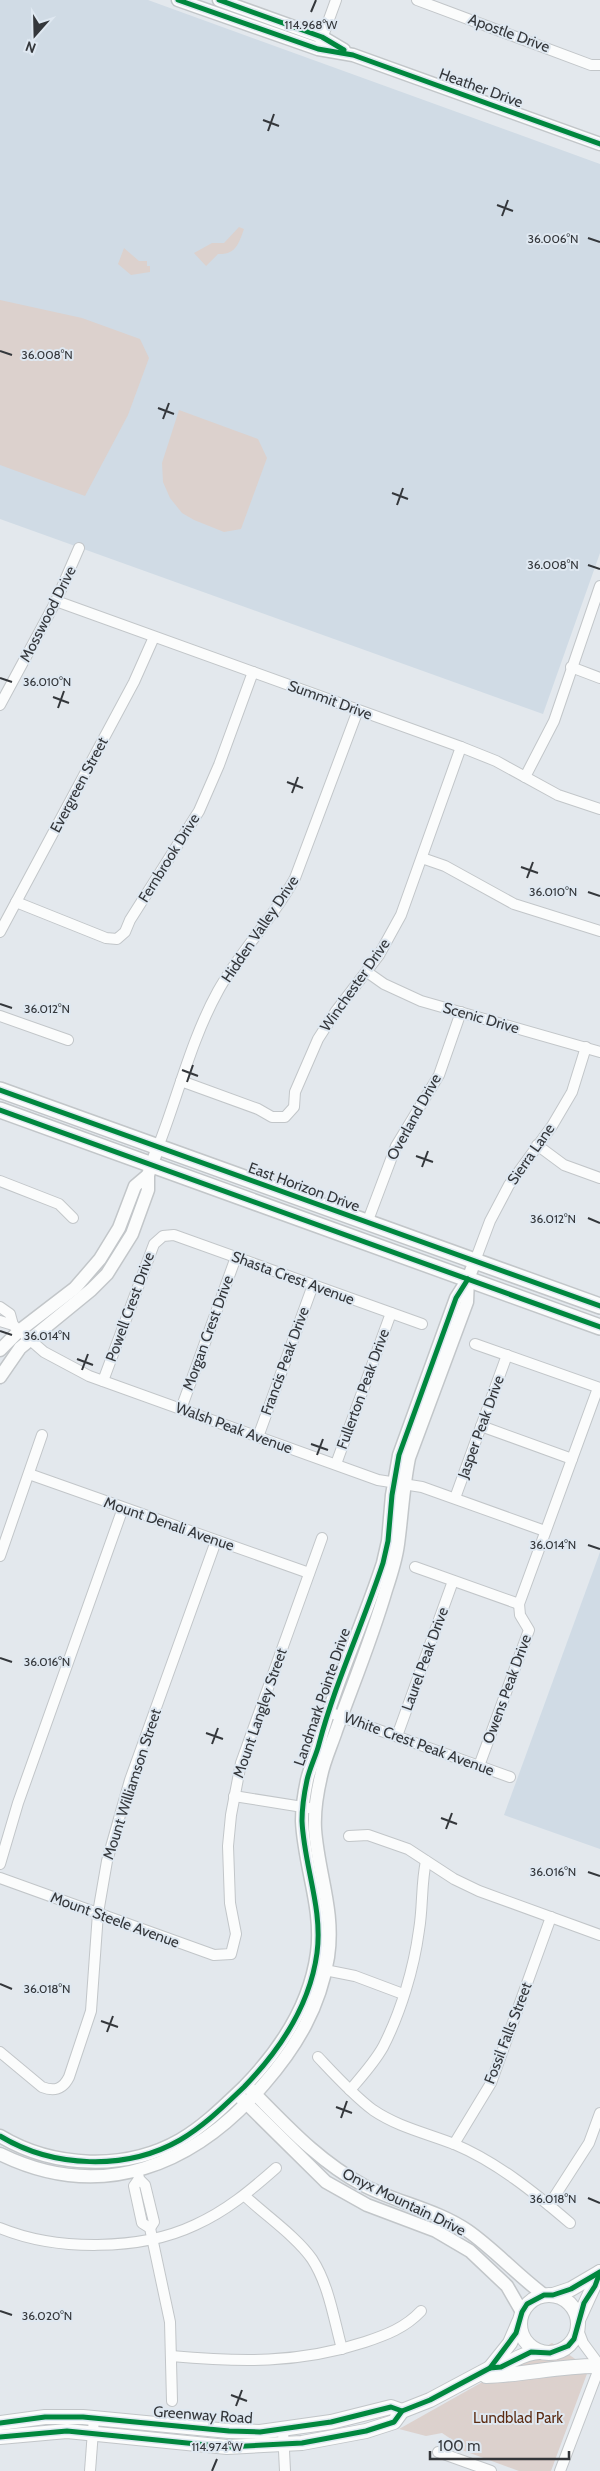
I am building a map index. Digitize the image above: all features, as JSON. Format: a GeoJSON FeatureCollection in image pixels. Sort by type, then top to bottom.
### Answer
{"type":"FeatureCollection","features":[{"type":"Feature","properties":{"kind":"main road","name":"East Horizon Drive"},"geometry":{"type":"LineString","coordinates":[[0,1090],[600,1306]]}},
{"type":"Feature","properties":{"kind":"main road","name":"East Horizon Drive"},"geometry":{"type":"LineString","coordinates":[[0,1110],[150,1170],[468,1279],[600,1327]]}},
{"type":"Feature","properties":{"kind":"main road"},"geometry":{"type":"LineString","coordinates":[[600,2272],[568,2346],[550,2353],[540,2352],[525,2340],[521,2317],[527,2304],[548,2295],[571,2288],[600,2272]]}},
{"type":"Feature","properties":{"kind":"main road"},"geometry":{"type":"LineString","coordinates":[[548,2295],[570,2303],[578,2325]]}},
{"type":"Feature","properties":{"kind":"main road","name":"Greenway Road"},"geometry":{"type":"LineString","coordinates":[[0,2437],[47,2431],[93,2433],[213,2446],[284,2445],[366,2431],[394,2422],[402,2411],[490,2368],[510,2343],[521,2317]]}},
{"type":"Feature","properties":{"kind":"main road","name":"Greenway Road"},"geometry":{"type":"LineString","coordinates":[[490,2368],[501,2367],[531,2352],[540,2352]]}},
{"type":"Feature","properties":{"kind":"main road"},"geometry":{"type":"LineString","coordinates":[[474,2377],[514,2376],[578,2365],[600,2366]]}},
{"type":"Feature","properties":{"kind":"main road","name":"Greenway Road"},"geometry":{"type":"LineString","coordinates":[[0,2422],[45,2417],[94,2418],[229,2431],[283,2430],[331,2422],[392,2407],[402,2411]]}},
{"type":"Feature","properties":{"kind":"street","name":"Heather Drive"},"geometry":{"type":"LineString","coordinates":[[178,0],[201,4],[320,43],[600,144]]}},
{"type":"Feature","properties":{"kind":"street","name":"Heather Drive"},"geometry":{"type":"LineString","coordinates":[[220,0],[320,43]]}},
{"type":"Feature","properties":{"kind":"street"},"geometry":{"type":"LineString","coordinates":[[320,43],[336,0]]}},
{"type":"Feature","properties":{"kind":"street","name":"Apostle Drive"},"geometry":{"type":"LineString","coordinates":[[417,0],[591,65],[600,65]]}},
{"type":"Feature","properties":{"kind":"street","name":"Mosswood Drive"},"geometry":{"type":"LineString","coordinates":[[0,705],[56,601],[79,548]]}},
{"type":"Feature","properties":{"kind":"street"},"geometry":{"type":"LineString","coordinates":[[525,776],[549,732],[600,586]]}},
{"type":"Feature","properties":{"kind":"street","name":"Summit Drive"},"geometry":{"type":"LineString","coordinates":[[56,601],[461,747],[525,776],[558,795],[600,809]]}},
{"type":"Feature","properties":{"kind":"street","name":"Evergreen Street"},"geometry":{"type":"LineString","coordinates":[[0,932],[134,682],[154,636]]}},
{"type":"Feature","properties":{"kind":"street"},"geometry":{"type":"LineString","coordinates":[[571,667],[600,678]]}},
{"type":"Feature","properties":{"kind":"street","name":"Fernbrook Drive"},"geometry":{"type":"LineString","coordinates":[[16,902],[106,938],[117,939],[124,932],[199,811],[220,765],[253,672]]}},
{"type":"Feature","properties":{"kind":"street","name":"Hidden Valley Drive"},"geometry":{"type":"LineString","coordinates":[[158,1148],[209,1009],[228,974],[286,896],[296,878],[358,710]]}},
{"type":"Feature","properties":{"kind":"street","name":"Winchester Drive"},"geometry":{"type":"LineString","coordinates":[[181,1081],[258,1109],[272,1117],[285,1118],[294,1107],[295,1092],[318,1039],[336,1011],[367,972],[392,932],[422,858],[461,747]]}},
{"type":"Feature","properties":{"kind":"street"},"geometry":{"type":"LineString","coordinates":[[422,858],[446,866],[514,904],[549,917],[600,931]]}},
{"type":"Feature","properties":{"kind":"street","name":"Scenic Drive"},"geometry":{"type":"LineString","coordinates":[[367,972],[405,995],[600,1052]]}},
{"type":"Feature","properties":{"kind":"street","name":"Overland Drive"},"geometry":{"type":"LineString","coordinates":[[368,1222],[396,1146],[439,1075],[461,1012]]}},
{"type":"Feature","properties":{"kind":"street"},"geometry":{"type":"LineString","coordinates":[[0,1016],[68,1040]]}},
{"type":"Feature","properties":{"kind":"street","name":"Sierra Lane"},"geometry":{"type":"LineString","coordinates":[[475,1261],[490,1221],[509,1185],[552,1126],[572,1092],[586,1047]]}},
{"type":"Feature","properties":{"kind":"street"},"geometry":{"type":"LineString","coordinates":[[537,1146],[564,1165],[600,1178]]}},
{"type":"Feature","properties":{"kind":"street"},"geometry":{"type":"LineString","coordinates":[[0,1377],[10,1361],[29,1340],[91,1290],[107,1274],[132,1234],[148,1190],[150,1170],[158,1148]]}},
{"type":"Feature","properties":{"kind":"street"},"geometry":{"type":"LineString","coordinates":[[0,1350],[16,1328],[75,1288],[100,1259],[119,1228],[134,1186],[150,1170]]}},
{"type":"Feature","properties":{"kind":"street"},"geometry":{"type":"LineString","coordinates":[[0,1180],[59,1204],[73,1218]]}},
{"type":"Feature","properties":{"kind":"street","name":"Shasta Crest Avenue"},"geometry":{"type":"LineString","coordinates":[[163,1236],[174,1235],[422,1324]]}},
{"type":"Feature","properties":{"kind":"street","name":"Powell Crest Drive"},"geometry":{"type":"LineString","coordinates":[[103,1381],[154,1244],[163,1236]]}},
{"type":"Feature","properties":{"kind":"street","name":"Morgan Crest Drive"},"geometry":{"type":"LineString","coordinates":[[181,1409],[236,1257]]}},
{"type":"Feature","properties":{"kind":"street","name":"Landmark Pointe Drive"},"geometry":{"type":"LineString","coordinates":[[0,2154],[26,2165],[64,2174],[95,2176],[137,2169],[167,2161],[202,2142],[246,2103],[301,2036],[310,2020],[330,1924],[327,1893],[318,1851],[315,1808],[321,1775],[395,1560],[399,1456],[456,1298],[468,1279],[475,1261]]}},
{"type":"Feature","properties":{"kind":"street","name":"Francis Peak Drive"},"geometry":{"type":"LineString","coordinates":[[258,1437],[313,1285]]}},
{"type":"Feature","properties":{"kind":"street"},"geometry":{"type":"LineString","coordinates":[[0,1307],[10,1314],[16,1328]]}},
{"type":"Feature","properties":{"kind":"street","name":"Fullerton Peak Drive"},"geometry":{"type":"LineString","coordinates":[[336,1464],[391,1313]]}},
{"type":"Feature","properties":{"kind":"street"},"geometry":{"type":"LineString","coordinates":[[0,1321],[16,1328]]}},
{"type":"Feature","properties":{"kind":"street","name":"Walsh Peak Avenue"},"geometry":{"type":"LineString","coordinates":[[16,1328],[29,1340],[67,1365],[103,1381],[336,1464],[398,1483],[422,1487],[545,1531]]}},
{"type":"Feature","properties":{"kind":"street"},"geometry":{"type":"LineString","coordinates":[[415,1567],[519,1604],[599,1388],[475,1344]]}},
{"type":"Feature","properties":{"kind":"street","name":"Jasper Peak Drive"},"geometry":{"type":"LineString","coordinates":[[455,1498],[507,1355]]}},
{"type":"Feature","properties":{"kind":"street"},"geometry":{"type":"LineString","coordinates":[[481,1426],[572,1459]]}},
{"type":"Feature","properties":{"kind":"street"},"geometry":{"type":"LineString","coordinates":[[0,1556],[42,1434]]}},
{"type":"Feature","properties":{"kind":"street","name":"Mount Denali Avenue"},"geometry":{"type":"LineString","coordinates":[[29,1474],[308,1573]]}},
{"type":"Feature","properties":{"kind":"street","name":"Landmark Pointe Drive"},"geometry":{"type":"LineString","coordinates":[[137,2169],[159,2150],[197,2130],[236,2094],[270,2058],[284,2038],[320,1969],[316,1900],[304,1838],[302,1807],[310,1769],[383,1563],[398,1483]]}},
{"type":"Feature","properties":{"kind":"street"},"geometry":{"type":"LineString","coordinates":[[0,1864],[18,1802],[123,1508]]}},
{"type":"Feature","properties":{"kind":"street","name":"Mount Langley Street"},"geometry":{"type":"LineString","coordinates":[[231,1954],[236,1934],[230,1902],[228,1846],[234,1796],[241,1763],[322,1538]]}},
{"type":"Feature","properties":{"kind":"street","name":"Mount Williamson Street"},"geometry":{"type":"LineString","coordinates":[[0,2052],[42,2087],[51,2090],[59,2089],[70,2077],[91,2012],[98,1914],[107,1861],[130,1780],[216,1540]]}},
{"type":"Feature","properties":{"kind":"street","name":"Laurel Peak Drive"},"geometry":{"type":"LineString","coordinates":[[397,1736],[453,1581]]}},
{"type":"Feature","properties":{"kind":"street","name":"Owens Peak Drive"},"geometry":{"type":"LineString","coordinates":[[479,1766],[529,1630],[520,1614],[519,1604]]}},
{"type":"Feature","properties":{"kind":"street","name":"White Crest Peak Avenue"},"geometry":{"type":"LineString","coordinates":[[329,1712],[510,1777]]}},
{"type":"Feature","properties":{"kind":"street"},"geometry":{"type":"LineString","coordinates":[[234,1796],[315,1808]]}},
{"type":"Feature","properties":{"kind":"street"},"geometry":{"type":"LineString","coordinates":[[349,1836],[368,1835],[408,1849],[479,1891],[600,1934]]}},
{"type":"Feature","properties":{"kind":"street"},"geometry":{"type":"LineString","coordinates":[[350,2090],[371,2066],[383,2047],[413,1964],[420,1928],[422,1882],[426,1861]]}},
{"type":"Feature","properties":{"kind":"street","name":"Mount Steele Avenue"},"geometry":{"type":"LineString","coordinates":[[0,1878],[214,1956],[231,1954]]}},
{"type":"Feature","properties":{"kind":"street","name":"Fossil Falls Street"},"geometry":{"type":"LineString","coordinates":[[454,2144],[491,2083],[551,1917]]}},
{"type":"Feature","properties":{"kind":"street"},"geometry":{"type":"LineString","coordinates":[[320,1969],[355,1976],[403,1994]]}},
{"type":"Feature","properties":{"kind":"street"},"geometry":{"type":"LineString","coordinates":[[318,2057],[350,2090],[372,2109],[390,2120],[417,2132],[454,2144],[515,2178],[570,2223]]}},
{"type":"Feature","properties":{"kind":"street","name":"Onyx Mountain Drive"},"geometry":{"type":"LineString","coordinates":[[246,2084],[305,2144],[330,2165],[363,2185],[428,2211],[467,2231],[518,2276],[548,2295]]}},
{"type":"Feature","properties":{"kind":"street","name":"Onyx Mountain Drive"},"geometry":{"type":"LineString","coordinates":[[236,2094],[326,2182],[367,2205],[436,2231],[470,2251],[507,2286],[521,2317]]}},
{"type":"Feature","properties":{"kind":"street"},"geometry":{"type":"LineString","coordinates":[[549,2205],[589,2143],[600,2113]]}},
{"type":"Feature","properties":{"kind":"street","name":"Landmark Pointe Drive"},"geometry":{"type":"LineString","coordinates":[[0,2136],[27,2150],[57,2158],[137,2169]]}},
{"type":"Feature","properties":{"kind":"street"},"geometry":{"type":"LineString","coordinates":[[0,2228],[64,2245],[102,2245],[151,2233],[194,2226],[245,2196],[276,2168]]}},
{"type":"Feature","properties":{"kind":"street"},"geometry":{"type":"LineString","coordinates":[[137,2169],[134,2186],[142,2223],[151,2233],[168,2307],[172,2401]]}},
{"type":"Feature","properties":{"kind":"street"},"geometry":{"type":"LineString","coordinates":[[245,2196],[293,2237],[312,2259],[321,2276],[342,2349]]}},
{"type":"Feature","properties":{"kind":"street"},"geometry":{"type":"LineString","coordinates":[[171,2356],[246,2362],[275,2361],[342,2349],[383,2336],[409,2324],[420,2311]]}},
{"type":"Feature","properties":{"kind":"street"},"geometry":{"type":"LineString","coordinates":[[560,2471],[600,2366],[583,2343],[578,2325]]}},
{"type":"Feature","properties":{"kind":"street"},"geometry":{"type":"LineString","coordinates":[[90,2471],[94,2418]]}},
{"type":"Feature","properties":{"kind":"street"},"geometry":{"type":"LineString","coordinates":[[283,2430],[286,2471]]}},
{"type":"Feature","properties":{"kind":"street"},"geometry":{"type":"LineString","coordinates":[[438,2452],[491,2471]]}},
{"type":"Feature","properties":{"kind":"shaded area"},"geometry":{"type":"Polygon","coordinates":[[[0,0],[148,0],[600,164],[600,553],[543,714],[0,519],[0,0]]]}},
{"type":"Feature","properties":{"kind":"shaded area"},"geometry":{"type":"Polygon","coordinates":[[[600,1552],[600,1849],[504,1815],[600,1552]]]}},
{"type":"Feature","properties":{"kind":"green space"},"geometry":{"type":"Polygon","coordinates":[[[239,227],[244,229],[236,247],[224,254],[218,254],[206,266],[194,253],[212,243],[224,243],[239,227]]]}},
{"type":"Feature","properties":{"kind":"green space"},"geometry":{"type":"Polygon","coordinates":[[[124,248],[139,261],[147,261],[147,266],[150,266],[150,272],[131,275],[118,264],[124,248]]]}},
{"type":"Feature","properties":{"kind":"green space"},"geometry":{"type":"Polygon","coordinates":[[[0,300],[82,318],[140,339],[149,358],[128,415],[85,496],[0,465],[0,300]]]}},
{"type":"Feature","properties":{"kind":"green space"},"geometry":{"type":"Polygon","coordinates":[[[179,410],[258,439],[267,458],[241,529],[224,532],[194,520],[182,513],[170,498],[163,482],[162,463],[179,410]]]}},
{"type":"Feature","properties":{"kind":"green space","name":"Lundblad Park"},"geometry":{"type":"Polygon","coordinates":[[[552,2343],[584,2365],[588,2371],[551,2471],[519,2471],[459,2449],[454,2441],[442,2433],[426,2436],[399,2429],[552,2343]]]}},
{"type":"Feature","properties":{"kind":"cycle path"},"geometry":{"type":"LineString","coordinates":[[178,0],[318,49],[353,55],[600,144]]}},
{"type":"Feature","properties":{"kind":"cycle path"},"geometry":{"type":"LineString","coordinates":[[219,0],[322,37],[344,50]]}},
{"type":"Feature","properties":{"kind":"cycle path"},"geometry":{"type":"LineString","coordinates":[[0,1090],[600,1306]]}},
{"type":"Feature","properties":{"kind":"cycle path"},"geometry":{"type":"LineString","coordinates":[[0,1110],[600,1327]]}},
{"type":"Feature","properties":{"kind":"cycle path"},"geometry":{"type":"LineString","coordinates":[[0,2136],[21,2147],[66,2160],[113,2161],[137,2157],[159,2150],[180,2140],[206,2122],[244,2087],[269,2058],[291,2026],[308,1991],[317,1953],[317,1920],[303,1838],[302,1821],[303,1800],[307,1780],[341,1676],[383,1563],[388,1541],[392,1495],[399,1455],[456,1298],[468,1279]]}},
{"type":"Feature","properties":{"kind":"cycle path"},"geometry":{"type":"LineString","coordinates":[[490,2368],[516,2333],[522,2312],[527,2304],[544,2295],[553,2295],[571,2289],[600,2272]]}},
{"type":"Feature","properties":{"kind":"cycle path"},"geometry":{"type":"LineString","coordinates":[[0,2437],[67,2431],[227,2447],[302,2443],[366,2431],[394,2422],[402,2411],[430,2400],[490,2368],[501,2367],[531,2352],[550,2353],[568,2346],[574,2339],[584,2303],[595,2286],[600,2272]]}},
{"type":"Feature","properties":{"kind":"cycle path"},"geometry":{"type":"LineString","coordinates":[[0,2423],[45,2417],[83,2417],[229,2431],[260,2432],[331,2422],[391,2407],[402,2411]]}}]}
